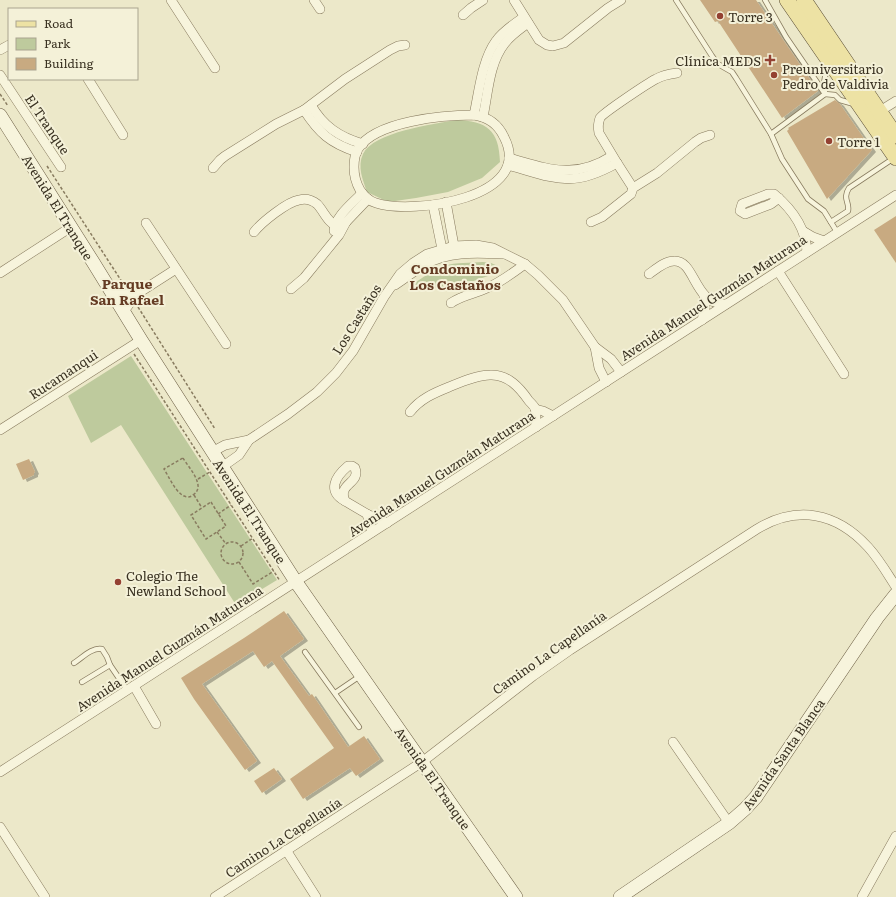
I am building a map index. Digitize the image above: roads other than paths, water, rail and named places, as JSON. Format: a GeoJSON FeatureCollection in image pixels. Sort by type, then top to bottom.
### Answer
{"type":"FeatureCollection","features":[{"type":"Feature","properties":{"kind":"main road"},"geometry":{"type":"LineString","coordinates":[[787,0],[896,157]]}},
{"type":"Feature","properties":{"kind":"main road"},"geometry":{"type":"LineString","coordinates":[[806,1],[896,136]]}},
{"type":"Feature","properties":{"kind":"main road","name":"Avenida El Tranque"},"geometry":{"type":"LineString","coordinates":[[3,114],[141,340],[296,582],[516,897]]}},
{"type":"Feature","properties":{"kind":"main road","name":"Avenida Santa Blanca"},"geometry":{"type":"LineString","coordinates":[[620,897],[729,823],[756,797],[877,618],[896,594]]}},
{"type":"Feature","properties":{"kind":"street"},"geometry":{"type":"LineString","coordinates":[[171,0],[215,68]]}},
{"type":"Feature","properties":{"kind":"street"},"geometry":{"type":"LineString","coordinates":[[314,0],[320,9]]}},
{"type":"Feature","properties":{"kind":"street"},"geometry":{"type":"LineString","coordinates":[[463,15],[483,0]]}},
{"type":"Feature","properties":{"kind":"street"},"geometry":{"type":"LineString","coordinates":[[514,0],[541,42],[547,45],[556,46],[564,42],[608,8],[622,0]]}},
{"type":"Feature","properties":{"kind":"street"},"geometry":{"type":"LineString","coordinates":[[478,116],[486,64],[492,48],[507,29],[526,20]]}},
{"type":"Feature","properties":{"kind":"street"},"geometry":{"type":"LineString","coordinates":[[213,168],[220,160],[230,153],[276,124],[308,107],[346,79],[390,50],[398,46],[405,45]]}},
{"type":"Feature","properties":{"kind":"street"},"geometry":{"type":"LineString","coordinates":[[633,188],[614,159],[600,133],[598,124],[601,117],[655,79],[677,72]]}},
{"type":"Feature","properties":{"kind":"street","name":"El Tranque"},"geometry":{"type":"LineString","coordinates":[[0,75],[61,167]]}},
{"type":"Feature","properties":{"kind":"street"},"geometry":{"type":"LineString","coordinates":[[89,80],[123,135]]}},
{"type":"Feature","properties":{"kind":"street"},"geometry":{"type":"LineString","coordinates":[[880,111],[896,101]]}},
{"type":"Feature","properties":{"kind":"street"},"geometry":{"type":"LineString","coordinates":[[308,107],[333,131],[344,138],[363,144]]}},
{"type":"Feature","properties":{"kind":"street"},"geometry":{"type":"LineString","coordinates":[[308,107],[316,128],[326,137],[341,146],[356,152]]}},
{"type":"Feature","properties":{"kind":"street"},"geometry":{"type":"LineString","coordinates":[[448,116],[478,116],[495,124],[502,133],[509,148],[509,161],[501,177],[491,186],[466,197],[433,205],[411,207],[376,204],[365,196],[359,189],[355,177],[354,162],[356,152],[363,144],[377,134],[400,124],[414,120],[448,116]]}},
{"type":"Feature","properties":{"kind":"street"},"geometry":{"type":"LineString","coordinates":[[591,222],[602,217],[630,195],[633,188],[657,173],[698,140],[710,136]]}},
{"type":"Feature","properties":{"kind":"street"},"geometry":{"type":"LineString","coordinates":[[509,161],[565,179],[574,179],[588,176],[614,159]]}},
{"type":"Feature","properties":{"kind":"street","name":"Avenida Manuel Guzmán Maturana"},"geometry":{"type":"LineString","coordinates":[[0,772],[896,195]]}},
{"type":"Feature","properties":{"kind":"street"},"geometry":{"type":"LineString","coordinates":[[254,232],[270,217],[301,199],[312,201],[324,212],[330,221],[335,225],[340,226],[345,218],[365,196]]}},
{"type":"Feature","properties":{"kind":"street"},"geometry":{"type":"LineString","coordinates":[[779,198],[792,212],[803,231],[807,252]]}},
{"type":"Feature","properties":{"kind":"street"},"geometry":{"type":"LineString","coordinates":[[433,205],[445,252],[454,246],[446,202]]}},
{"type":"Feature","properties":{"kind":"street"},"geometry":{"type":"LineString","coordinates":[[324,212],[345,218]]}},
{"type":"Feature","properties":{"kind":"street"},"geometry":{"type":"LineString","coordinates":[[291,290],[304,278],[339,235],[345,218]]}},
{"type":"Feature","properties":{"kind":"street"},"geometry":{"type":"LineString","coordinates":[[146,223],[226,344]]}},
{"type":"Feature","properties":{"kind":"street"},"geometry":{"type":"LineString","coordinates":[[332,242],[335,225]]}},
{"type":"Feature","properties":{"kind":"street"},"geometry":{"type":"LineString","coordinates":[[0,273],[71,227]]}},
{"type":"Feature","properties":{"kind":"street"},"geometry":{"type":"LineString","coordinates":[[803,231],[824,241]]}},
{"type":"Feature","properties":{"kind":"street","name":"Los Castaños"},"geometry":{"type":"LineString","coordinates":[[454,246],[486,246],[499,250],[525,264],[543,279],[563,300],[595,347],[611,359],[621,372]]}},
{"type":"Feature","properties":{"kind":"street","name":"Los Castaños"},"geometry":{"type":"LineString","coordinates":[[212,452],[225,445],[249,440],[303,404],[317,392],[336,373],[356,346],[392,286],[445,252],[505,254]]}},
{"type":"Feature","properties":{"kind":"street"},"geometry":{"type":"LineString","coordinates":[[649,274],[664,264],[674,260],[684,264],[704,295],[715,303],[726,304]]}},
{"type":"Feature","properties":{"kind":"street"},"geometry":{"type":"LineString","coordinates":[[451,303],[462,297],[498,283],[525,264]]}},
{"type":"Feature","properties":{"kind":"street"},"geometry":{"type":"LineString","coordinates":[[124,311],[133,296],[176,268]]}},
{"type":"Feature","properties":{"kind":"street"},"geometry":{"type":"LineString","coordinates":[[778,271],[844,374]]}},
{"type":"Feature","properties":{"kind":"street"},"geometry":{"type":"LineString","coordinates":[[114,295],[133,296]]}},
{"type":"Feature","properties":{"kind":"street"},"geometry":{"type":"LineString","coordinates":[[702,320],[705,309],[704,295]]}},
{"type":"Feature","properties":{"kind":"street","name":"Rucamanqui"},"geometry":{"type":"LineString","coordinates":[[0,430],[141,340]]}},
{"type":"Feature","properties":{"kind":"street","name":"Los Castaños"},"geometry":{"type":"LineString","coordinates":[[595,347],[599,368],[606,382]]}},
{"type":"Feature","properties":{"kind":"street"},"geometry":{"type":"LineString","coordinates":[[410,412],[416,404],[434,394],[456,384],[489,375],[498,376],[509,380],[519,387],[535,409],[553,416]]}},
{"type":"Feature","properties":{"kind":"street"},"geometry":{"type":"LineString","coordinates":[[535,409],[536,427]]}},
{"type":"Feature","properties":{"kind":"street","name":"Los Castaños"},"geometry":{"type":"LineString","coordinates":[[222,468],[239,455],[249,440]]}},
{"type":"Feature","properties":{"kind":"street"},"geometry":{"type":"LineString","coordinates":[[345,501],[367,514],[387,523]]}},
{"type":"Feature","properties":{"kind":"street"},"geometry":{"type":"LineString","coordinates":[[367,514],[372,532]]}},
{"type":"Feature","properties":{"kind":"street","name":"Camino La Capellanía"},"geometry":{"type":"LineString","coordinates":[[215,897],[422,762],[533,676],[570,650],[758,529],[776,519],[793,515],[810,515],[826,518],[842,525],[854,533],[868,546],[896,587]]}},
{"type":"Feature","properties":{"kind":"street"},"geometry":{"type":"LineString","coordinates":[[130,688],[156,724]]}},
{"type":"Feature","properties":{"kind":"street"},"geometry":{"type":"LineString","coordinates":[[673,742],[729,823]]}},
{"type":"Feature","properties":{"kind":"street"},"geometry":{"type":"LineString","coordinates":[[0,827],[45,897]]}},
{"type":"Feature","properties":{"kind":"street"},"geometry":{"type":"LineString","coordinates":[[862,897],[896,836]]}},
{"type":"Feature","properties":{"kind":"street"},"geometry":{"type":"LineString","coordinates":[[286,850],[316,897]]}},
{"type":"Feature","properties":{"kind":"lane"},"geometry":{"type":"LineString","coordinates":[[676,0],[718,64],[732,72],[736,78],[772,134],[782,159],[808,199],[824,211],[837,232]]}},
{"type":"Feature","properties":{"kind":"lane"},"geometry":{"type":"LineString","coordinates":[[765,0],[786,37],[825,94]]}},
{"type":"Feature","properties":{"kind":"lane"},"geometry":{"type":"LineString","coordinates":[[825,94],[824,82],[828,60]]}},
{"type":"Feature","properties":{"kind":"lane"},"geometry":{"type":"LineString","coordinates":[[772,134],[825,94],[835,95],[840,100],[859,105]]}},
{"type":"Feature","properties":{"kind":"lane"},"geometry":{"type":"LineString","coordinates":[[830,222],[848,211],[849,208],[845,198],[846,192],[849,188],[896,157]]}},
{"type":"Feature","properties":{"kind":"lane"},"geometry":{"type":"LineString","coordinates":[[74,663],[98,648],[102,649],[110,665],[130,688]]}},
{"type":"Feature","properties":{"kind":"lane"},"geometry":{"type":"LineString","coordinates":[[305,652],[359,727]]}},
{"type":"Feature","properties":{"kind":"lane"},"geometry":{"type":"LineString","coordinates":[[82,682],[110,665]]}},
{"type":"Feature","properties":{"kind":"lane"},"geometry":{"type":"LineString","coordinates":[[335,693],[361,675]]}},
{"type":"Feature","properties":{"kind":"place","name":"Torre 3"},"geometry":{"type":"Point","coordinates":[720,16]}},
{"type":"Feature","properties":{"kind":"place","name":"Clínica MEDS"},"geometry":{"type":"Point","coordinates":[770,60]}},
{"type":"Feature","properties":{"kind":"place","name":"Preuniversitario Pedro de Valdivia"},"geometry":{"type":"Point","coordinates":[774,75]}},
{"type":"Feature","properties":{"kind":"place","name":"Torre 1"},"geometry":{"type":"Point","coordinates":[829,141]}},
{"type":"Feature","properties":{"kind":"place","name":"Colegio The Newland School"},"geometry":{"type":"Point","coordinates":[118,582]}},
{"type":"Feature","properties":{"kind":"district","name":"Condominio Los Castaños"},"geometry":{"type":"Point","coordinates":[455,276]}},
{"type":"Feature","properties":{"kind":"district","name":"Parque San Rafael"},"geometry":{"type":"Point","coordinates":[127,292]}}]}
